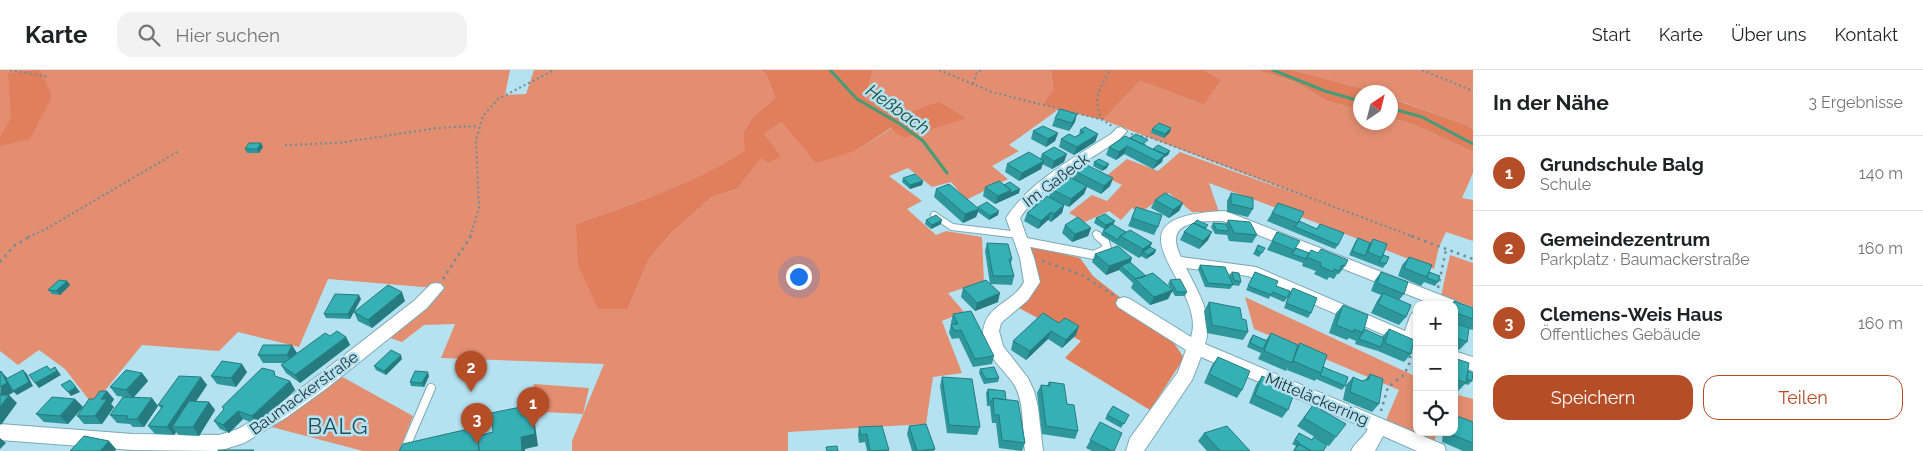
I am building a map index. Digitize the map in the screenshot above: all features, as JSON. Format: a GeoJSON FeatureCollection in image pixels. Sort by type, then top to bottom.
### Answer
{"type":"FeatureCollection","features":[{"type":"Feature","properties":{"kind":"street","name":"Im Gaßeck"},"geometry":{"type":"LineString","coordinates":[[1034,451],[1026,395],[1022,382],[1001,355],[992,339],[991,329],[994,320],[1023,297],[1032,282],[1027,258],[1013,218],[1019,207],[1033,194],[1121,131]]}},
{"type":"Feature","properties":{"kind":"street"},"geometry":{"type":"LineString","coordinates":[[1135,451],[1137,444],[1186,375],[1201,332],[1199,310],[1168,246],[1169,234],[1180,222],[1196,217],[1225,216],[1433,301]]}},
{"type":"Feature","properties":{"kind":"street"},"geometry":{"type":"LineString","coordinates":[[1177,262],[1252,271],[1413,342]]}},
{"type":"Feature","properties":{"kind":"street","name":"Baumackerstraße"},"geometry":{"type":"LineString","coordinates":[[0,432],[129,447],[217,447],[244,435],[281,412],[405,318],[436,288]]}},
{"type":"Feature","properties":{"kind":"street","name":"Mitteläckerring"},"geometry":{"type":"LineString","coordinates":[[1124,302],[1175,336],[1197,348],[1380,418],[1437,451]]}},
{"type":"Feature","properties":{"kind":"street"},"geometry":{"type":"LineString","coordinates":[[1458,358],[1473,364]]}},
{"type":"Feature","properties":{"kind":"street"},"geometry":{"type":"LineString","coordinates":[[1360,451],[1369,445],[1380,418]]}},
{"type":"Feature","properties":{"kind":"lane"},"geometry":{"type":"LineString","coordinates":[[934,215],[952,227],[1020,238],[1076,253],[1094,254],[1107,249],[1105,242],[1096,234]]}},
{"type":"Feature","properties":{"kind":"lane"},"geometry":{"type":"LineString","coordinates":[[404,451],[431,388]]}},
{"type":"Feature","properties":{"kind":"path"},"geometry":{"type":"LineString","coordinates":[[10,70],[49,77]]}},
{"type":"Feature","properties":{"kind":"path"},"geometry":{"type":"LineString","coordinates":[[436,288],[456,262],[470,234],[479,208],[477,126],[490,106],[498,100],[554,70]]}},
{"type":"Feature","properties":{"kind":"path"},"geometry":{"type":"LineString","coordinates":[[938,70],[992,92],[1103,120],[1121,131],[1160,141],[1473,259]]}},
{"type":"Feature","properties":{"kind":"path"},"geometry":{"type":"LineString","coordinates":[[973,84],[977,72],[981,70]]}},
{"type":"Feature","properties":{"kind":"path"},"geometry":{"type":"LineString","coordinates":[[1103,120],[1098,112],[1095,95],[1110,70]]}},
{"type":"Feature","properties":{"kind":"path"},"geometry":{"type":"LineString","coordinates":[[1422,70],[1473,91]]}},
{"type":"Feature","properties":{"kind":"path"},"geometry":{"type":"LineString","coordinates":[[285,145],[338,143],[437,128],[477,126]]}},
{"type":"Feature","properties":{"kind":"path"},"geometry":{"type":"LineString","coordinates":[[0,262],[9,248],[46,229],[179,151]]}},
{"type":"Feature","properties":{"kind":"path"},"geometry":{"type":"LineString","coordinates":[[1433,301],[1446,250]]}},
{"type":"Feature","properties":{"kind":"path"},"geometry":{"type":"LineString","coordinates":[[1027,258],[1062,265],[1080,273],[1124,302]]}},
{"type":"Feature","properties":{"kind":"path"},"geometry":{"type":"LineString","coordinates":[[1380,418],[1388,387],[1404,375],[1410,362],[1413,346]]}},
{"type":"Feature","properties":{"kind":"shaded area"},"geometry":{"type":"Polygon","coordinates":[[[0,70],[510,70],[505,95],[526,94],[534,70],[760,70],[766,74],[775,98],[752,118],[743,133],[746,151],[684,183],[576,224],[628,309],[649,259],[671,233],[712,197],[737,189],[761,157],[780,156],[764,134],[782,122],[855,151],[892,128],[967,118],[939,101],[900,116],[865,98],[872,70],[1051,70],[1053,89],[1042,105],[1059,109],[1009,145],[1019,151],[992,166],[1008,179],[966,200],[951,182],[932,187],[908,168],[889,176],[922,201],[907,209],[936,235],[946,231],[982,237],[984,282],[948,293],[964,312],[942,321],[962,373],[933,377],[926,424],[788,432],[788,451],[572,451],[572,441],[604,364],[441,358],[455,324],[424,325],[402,342],[382,335],[435,288],[328,279],[299,347],[238,332],[219,351],[142,345],[93,405],[65,369],[39,350],[18,365],[0,351],[0,70]]]}},
{"type":"Feature","properties":{"kind":"shaded area"},"geometry":{"type":"Polygon","coordinates":[[[40,70],[52,96],[30,139],[0,146],[0,137],[11,118],[8,73],[40,70]]]}},
{"type":"Feature","properties":{"kind":"shaded area"},"geometry":{"type":"Polygon","coordinates":[[[760,70],[872,70],[865,98],[899,116],[939,101],[967,118],[904,138],[891,128],[855,151],[816,163],[782,122],[764,134],[781,156],[768,163],[761,158],[737,189],[712,197],[671,233],[649,259],[628,309],[598,309],[578,265],[576,224],[684,183],[745,151],[743,133],[752,118],[775,98],[766,74],[760,70]]]}},
{"type":"Feature","properties":{"kind":"shaded area"},"geometry":{"type":"Polygon","coordinates":[[[1051,70],[1204,70],[1222,80],[1204,105],[1140,81],[1103,120],[1042,105],[1053,89],[1051,70]]]}},
{"type":"Feature","properties":{"kind":"shaded area"},"geometry":{"type":"Polygon","coordinates":[[[1204,70],[1255,70],[1295,82],[1327,101],[1353,108],[1353,130],[1398,130],[1398,120],[1415,125],[1473,152],[1473,173],[1462,198],[1473,200],[1473,241],[1446,232],[1439,247],[1434,269],[1209,183],[1219,212],[1192,212],[1169,193],[1141,212],[1132,208],[1121,220],[1109,211],[1085,222],[1069,213],[1092,195],[1107,201],[1122,185],[1105,177],[1127,159],[1158,171],[1180,152],[1303,196],[1103,120],[1140,81],[1204,105],[1222,80],[1204,70]]]}},
{"type":"Feature","properties":{"kind":"shaded area"},"geometry":{"type":"Polygon","coordinates":[[[1255,70],[1293,70],[1353,86],[1353,108],[1327,101],[1295,82],[1255,70]]]}},
{"type":"Feature","properties":{"kind":"shaded area"},"geometry":{"type":"Polygon","coordinates":[[[1293,70],[1473,70],[1473,129],[1467,125],[1398,100],[1398,85],[1353,86],[1293,70]]]}},
{"type":"Feature","properties":{"kind":"shaded area"},"geometry":{"type":"Polygon","coordinates":[[[1398,101],[1467,125],[1473,129],[1473,152],[1415,125],[1398,120],[1398,101]]]}},
{"type":"Feature","properties":{"kind":"shaded area"},"geometry":{"type":"Polygon","coordinates":[[[1029,246],[1080,258],[1093,276],[1170,337],[1184,358],[1150,410],[1065,358],[1081,341],[1019,308],[1039,284],[1029,246]]]}},
{"type":"Feature","properties":{"kind":"shaded area"},"geometry":{"type":"Polygon","coordinates":[[[1450,255],[1473,263],[1473,307],[1441,296],[1450,255]]]}},
{"type":"Feature","properties":{"kind":"shaded area"},"geometry":{"type":"Polygon","coordinates":[[[1245,297],[1413,375],[1413,432],[1386,420],[1399,390],[1254,329],[1245,297]]]}},
{"type":"Feature","properties":{"kind":"shaded area"},"geometry":{"type":"Polygon","coordinates":[[[339,375],[413,416],[399,451],[363,451],[268,426],[339,375]]]}},
{"type":"Feature","properties":{"kind":"shaded area"},"geometry":{"type":"Polygon","coordinates":[[[534,384],[589,388],[583,414],[526,411],[534,384]]]}},
{"type":"Feature","properties":{"kind":"shaded area"},"geometry":{"type":"Polygon","coordinates":[[[1458,395],[1473,399],[1473,426],[1458,420],[1458,395]]]}},
{"type":"Feature","properties":{"kind":"shaded area"},"geometry":{"type":"Polygon","coordinates":[[[1423,436],[1436,436],[1435,441],[1423,436]]]}},
{"type":"Feature","properties":{"kind":"building"},"geometry":{"type":"Polygon","coordinates":[[[1060,109],[1077,114],[1072,123],[1055,118],[1060,109]]]}},
{"type":"Feature","properties":{"kind":"building"},"geometry":{"type":"Polygon","coordinates":[[[1159,123],[1171,128],[1165,134],[1152,129],[1159,123]]]}},
{"type":"Feature","properties":{"kind":"building"},"geometry":{"type":"Polygon","coordinates":[[[1043,126],[1058,133],[1048,139],[1033,131],[1043,126]]]}},
{"type":"Feature","properties":{"kind":"building"},"geometry":{"type":"Polygon","coordinates":[[[1085,127],[1098,134],[1077,147],[1061,139],[1069,134],[1075,137],[1084,132],[1080,130],[1085,127]]]}},
{"type":"Feature","properties":{"kind":"building"},"geometry":{"type":"Polygon","coordinates":[[[1136,134],[1148,140],[1142,144],[1130,138],[1136,134]]]}},
{"type":"Feature","properties":{"kind":"building"},"geometry":{"type":"Polygon","coordinates":[[[1125,136],[1165,155],[1157,161],[1127,146],[1119,152],[1109,147],[1125,136]]]}},
{"type":"Feature","properties":{"kind":"building"},"geometry":{"type":"Polygon","coordinates":[[[249,143],[261,143],[257,149],[245,149],[249,143]]]}},
{"type":"Feature","properties":{"kind":"building"},"geometry":{"type":"Polygon","coordinates":[[[1158,145],[1170,151],[1165,154],[1153,149],[1158,145]]]}},
{"type":"Feature","properties":{"kind":"building"},"geometry":{"type":"Polygon","coordinates":[[[1054,147],[1067,154],[1054,161],[1042,154],[1054,147]]]}},
{"type":"Feature","properties":{"kind":"building"},"geometry":{"type":"Polygon","coordinates":[[[1029,152],[1044,161],[1022,173],[1007,164],[1029,152]]]}},
{"type":"Feature","properties":{"kind":"building"},"geometry":{"type":"Polygon","coordinates":[[[1099,159],[1109,164],[1104,167],[1094,162],[1099,159]]]}},
{"type":"Feature","properties":{"kind":"building"},"geometry":{"type":"Polygon","coordinates":[[[1085,164],[1113,178],[1104,186],[1075,171],[1085,164]]]}},
{"type":"Feature","properties":{"kind":"building"},"geometry":{"type":"Polygon","coordinates":[[[915,174],[923,181],[910,185],[903,178],[915,174]]]}},
{"type":"Feature","properties":{"kind":"building"},"geometry":{"type":"Polygon","coordinates":[[[1067,176],[1087,186],[1071,199],[1051,189],[1067,176]]]}},
{"type":"Feature","properties":{"kind":"building"},"geometry":{"type":"Polygon","coordinates":[[[999,181],[1011,190],[998,196],[985,187],[999,181]]]}},
{"type":"Feature","properties":{"kind":"building"},"geometry":{"type":"Polygon","coordinates":[[[1010,182],[1020,189],[1010,193],[1011,190],[1004,185],[1010,182]]]}},
{"type":"Feature","properties":{"kind":"building"},"geometry":{"type":"Polygon","coordinates":[[[949,184],[979,209],[965,214],[936,189],[949,184]]]}},
{"type":"Feature","properties":{"kind":"building"},"geometry":{"type":"Polygon","coordinates":[[[1165,193],[1183,203],[1173,210],[1155,200],[1165,193]]]}},
{"type":"Feature","properties":{"kind":"building"},"geometry":{"type":"Polygon","coordinates":[[[1231,193],[1253,198],[1253,209],[1231,204],[1231,193]]]}},
{"type":"Feature","properties":{"kind":"building"},"geometry":{"type":"Polygon","coordinates":[[[1047,196],[1064,205],[1054,214],[1051,212],[1041,221],[1027,213],[1038,204],[1034,202],[1038,199],[1042,201],[1047,196]]]}},
{"type":"Feature","properties":{"kind":"building"},"geometry":{"type":"Polygon","coordinates":[[[987,202],[999,211],[990,216],[978,207],[987,202]]]}},
{"type":"Feature","properties":{"kind":"building"},"geometry":{"type":"Polygon","coordinates":[[[1278,203],[1304,212],[1298,223],[1272,213],[1278,203]]]}},
{"type":"Feature","properties":{"kind":"building"},"geometry":{"type":"Polygon","coordinates":[[[1136,207],[1162,215],[1158,227],[1132,218],[1136,207]]]}},
{"type":"Feature","properties":{"kind":"building"},"geometry":{"type":"Polygon","coordinates":[[[1105,214],[1115,221],[1106,225],[1096,218],[1105,214]]]}},
{"type":"Feature","properties":{"kind":"building"},"geometry":{"type":"Polygon","coordinates":[[[936,215],[942,220],[932,225],[926,220],[936,215]]]}},
{"type":"Feature","properties":{"kind":"building"},"geometry":{"type":"Polygon","coordinates":[[[1078,217],[1091,228],[1075,234],[1065,225],[1078,217]]]}},
{"type":"Feature","properties":{"kind":"building"},"geometry":{"type":"Polygon","coordinates":[[[1197,220],[1208,225],[1205,228],[1194,223],[1197,220]]]}},
{"type":"Feature","properties":{"kind":"building"},"geometry":{"type":"Polygon","coordinates":[[[1228,220],[1250,222],[1257,235],[1234,233],[1228,220]]]}},
{"type":"Feature","properties":{"kind":"building"},"geometry":{"type":"Polygon","coordinates":[[[1299,221],[1317,229],[1320,224],[1344,233],[1338,245],[1295,227],[1299,221]]]}},
{"type":"Feature","properties":{"kind":"building"},"geometry":{"type":"Polygon","coordinates":[[[1193,223],[1212,232],[1203,241],[1184,232],[1193,223]]]}},
{"type":"Feature","properties":{"kind":"building"},"geometry":{"type":"Polygon","coordinates":[[[1213,223],[1226,224],[1229,231],[1217,230],[1213,223]]]}},
{"type":"Feature","properties":{"kind":"building"},"geometry":{"type":"Polygon","coordinates":[[[1112,224],[1126,232],[1118,240],[1103,231],[1112,224]]]}},
{"type":"Feature","properties":{"kind":"building"},"geometry":{"type":"Polygon","coordinates":[[[1130,230],[1152,243],[1143,249],[1120,236],[1130,230]]]}},
{"type":"Feature","properties":{"kind":"building"},"geometry":{"type":"Polygon","coordinates":[[[1277,232],[1300,241],[1294,250],[1272,241],[1277,232]]]}},
{"type":"Feature","properties":{"kind":"building"},"geometry":{"type":"Polygon","coordinates":[[[1358,238],[1370,243],[1365,256],[1352,251],[1358,238]]]}},
{"type":"Feature","properties":{"kind":"building"},"geometry":{"type":"Polygon","coordinates":[[[1373,239],[1387,244],[1382,258],[1368,252],[1373,239]]]}},
{"type":"Feature","properties":{"kind":"building"},"geometry":{"type":"Polygon","coordinates":[[[987,243],[1008,244],[1012,259],[1009,259],[1014,276],[993,276],[987,243]]]}},
{"type":"Feature","properties":{"kind":"building"},"geometry":{"type":"Polygon","coordinates":[[[1258,245],[1265,248],[1262,253],[1256,250],[1258,245]]]}},
{"type":"Feature","properties":{"kind":"building"},"geometry":{"type":"Polygon","coordinates":[[[1118,246],[1132,258],[1109,266],[1095,254],[1118,246]]]}},
{"type":"Feature","properties":{"kind":"building"},"geometry":{"type":"Polygon","coordinates":[[[1150,247],[1156,250],[1148,255],[1143,252],[1150,247]]]}},
{"type":"Feature","properties":{"kind":"building"},"geometry":{"type":"Polygon","coordinates":[[[1296,248],[1309,253],[1306,259],[1292,254],[1296,248]]]}},
{"type":"Feature","properties":{"kind":"building"},"geometry":{"type":"Polygon","coordinates":[[[1321,249],[1348,260],[1345,266],[1342,265],[1339,271],[1334,269],[1333,272],[1320,266],[1321,263],[1307,257],[1311,250],[1318,253],[1321,249]]]}},
{"type":"Feature","properties":{"kind":"building"},"geometry":{"type":"Polygon","coordinates":[[[1383,255],[1389,257],[1386,264],[1379,262],[1383,255]]]}},
{"type":"Feature","properties":{"kind":"building"},"geometry":{"type":"Polygon","coordinates":[[[1409,257],[1432,265],[1427,277],[1404,268],[1409,257]]]}},
{"type":"Feature","properties":{"kind":"building"},"geometry":{"type":"Polygon","coordinates":[[[1130,262],[1146,276],[1136,279],[1121,266],[1130,262]]]}},
{"type":"Feature","properties":{"kind":"building"},"geometry":{"type":"Polygon","coordinates":[[[1200,265],[1225,267],[1233,285],[1208,283],[1200,265]]]}},
{"type":"Feature","properties":{"kind":"building"},"geometry":{"type":"Polygon","coordinates":[[[1232,272],[1239,273],[1241,282],[1234,280],[1232,272]]]}},
{"type":"Feature","properties":{"kind":"building"},"geometry":{"type":"Polygon","coordinates":[[[1255,272],[1278,281],[1276,286],[1290,291],[1287,298],[1273,292],[1271,295],[1248,286],[1255,272]]]}},
{"type":"Feature","properties":{"kind":"building"},"geometry":{"type":"Polygon","coordinates":[[[1381,272],[1408,282],[1404,294],[1377,283],[1381,272]]]}},
{"type":"Feature","properties":{"kind":"building"},"geometry":{"type":"Polygon","coordinates":[[[1429,272],[1440,276],[1438,282],[1427,278],[1429,272]]]}},
{"type":"Feature","properties":{"kind":"building"},"geometry":{"type":"Polygon","coordinates":[[[1153,273],[1173,290],[1154,297],[1135,279],[1153,273]]]}},
{"type":"Feature","properties":{"kind":"building"},"geometry":{"type":"Polygon","coordinates":[[[1180,279],[1187,292],[1177,292],[1170,280],[1180,279]]]}},
{"type":"Feature","properties":{"kind":"building"},"geometry":{"type":"Polygon","coordinates":[[[59,280],[67,281],[56,291],[48,290],[59,280]]]}},
{"type":"Feature","properties":{"kind":"building"},"geometry":{"type":"Polygon","coordinates":[[[986,280],[1000,293],[977,303],[963,288],[986,280]]]}},
{"type":"Feature","properties":{"kind":"building"},"geometry":{"type":"Polygon","coordinates":[[[388,285],[402,292],[368,320],[354,312],[388,285]]]}},
{"type":"Feature","properties":{"kind":"building"},"geometry":{"type":"Polygon","coordinates":[[[1293,288],[1317,298],[1311,313],[1286,303],[1293,288]]]}},
{"type":"Feature","properties":{"kind":"building"},"geometry":{"type":"Polygon","coordinates":[[[1383,293],[1411,305],[1406,317],[1378,304],[1383,293]]]}},
{"type":"Feature","properties":{"kind":"building"},"geometry":{"type":"Polygon","coordinates":[[[335,294],[359,295],[348,314],[324,314],[335,294]]]}},
{"type":"Feature","properties":{"kind":"building"},"geometry":{"type":"Polygon","coordinates":[[[1209,302],[1240,308],[1242,319],[1246,320],[1248,332],[1212,325],[1209,302]]]}},
{"type":"Feature","properties":{"kind":"building"},"geometry":{"type":"Polygon","coordinates":[[[1458,302],[1473,308],[1473,319],[1458,313],[1458,302]]]}},
{"type":"Feature","properties":{"kind":"building"},"geometry":{"type":"Polygon","coordinates":[[[1343,305],[1368,315],[1363,333],[1354,329],[1353,332],[1336,325],[1343,305]]]}},
{"type":"Feature","properties":{"kind":"building"},"geometry":{"type":"Polygon","coordinates":[[[971,311],[994,356],[975,359],[961,330],[954,331],[951,324],[958,324],[953,314],[971,311]]]}},
{"type":"Feature","properties":{"kind":"building"},"geometry":{"type":"Polygon","coordinates":[[[1043,313],[1059,323],[1065,318],[1079,326],[1066,340],[1051,331],[1030,351],[1013,341],[1043,313]]]}},
{"type":"Feature","properties":{"kind":"building"},"geometry":{"type":"Polygon","coordinates":[[[1458,324],[1469,328],[1467,342],[1458,339],[1458,324]]]}},
{"type":"Feature","properties":{"kind":"building"},"geometry":{"type":"Polygon","coordinates":[[[1364,329],[1384,338],[1381,347],[1359,339],[1364,329]]]}},
{"type":"Feature","properties":{"kind":"building"},"geometry":{"type":"Polygon","coordinates":[[[1389,329],[1413,340],[1411,354],[1385,343],[1389,329]]]}},
{"type":"Feature","properties":{"kind":"building"},"geometry":{"type":"Polygon","coordinates":[[[337,331],[346,337],[295,375],[281,365],[325,333],[330,336],[337,331]]]}},
{"type":"Feature","properties":{"kind":"building"},"geometry":{"type":"Polygon","coordinates":[[[1271,333],[1298,345],[1292,363],[1264,351],[1271,333]]]}},
{"type":"Feature","properties":{"kind":"building"},"geometry":{"type":"Polygon","coordinates":[[[1253,335],[1267,341],[1263,349],[1250,343],[1253,335]]]}},
{"type":"Feature","properties":{"kind":"building"},"geometry":{"type":"Polygon","coordinates":[[[1300,343],[1327,355],[1321,373],[1293,361],[1300,343]]]}},
{"type":"Feature","properties":{"kind":"building"},"geometry":{"type":"Polygon","coordinates":[[[263,345],[292,345],[287,355],[258,355],[263,345]]]}},
{"type":"Feature","properties":{"kind":"building"},"geometry":{"type":"Polygon","coordinates":[[[391,350],[401,355],[384,371],[374,366],[391,350]]]}},
{"type":"Feature","properties":{"kind":"building"},"geometry":{"type":"Polygon","coordinates":[[[1218,357],[1250,371],[1242,390],[1209,374],[1218,357]]]}},
{"type":"Feature","properties":{"kind":"building"},"geometry":{"type":"Polygon","coordinates":[[[1458,359],[1469,363],[1466,383],[1458,380],[1458,359]]]}},
{"type":"Feature","properties":{"kind":"building"},"geometry":{"type":"Polygon","coordinates":[[[222,361],[242,364],[231,378],[211,376],[222,361]]]}},
{"type":"Feature","properties":{"kind":"building"},"geometry":{"type":"Polygon","coordinates":[[[47,366],[50,370],[55,367],[57,371],[35,383],[29,375],[47,366]]]}},
{"type":"Feature","properties":{"kind":"building"},"geometry":{"type":"Polygon","coordinates":[[[994,367],[999,378],[986,379],[980,369],[994,367]]]}},
{"type":"Feature","properties":{"kind":"building"},"geometry":{"type":"Polygon","coordinates":[[[1323,367],[1348,377],[1345,386],[1320,375],[1323,367]]]}},
{"type":"Feature","properties":{"kind":"building"},"geometry":{"type":"Polygon","coordinates":[[[262,368],[274,371],[275,376],[290,381],[252,416],[238,411],[223,425],[214,421],[224,409],[222,407],[262,368]]]}},
{"type":"Feature","properties":{"kind":"building"},"geometry":{"type":"Polygon","coordinates":[[[23,370],[29,382],[13,391],[6,379],[23,370]]]}},
{"type":"Feature","properties":{"kind":"building"},"geometry":{"type":"Polygon","coordinates":[[[126,370],[142,373],[126,390],[110,387],[126,370]]]}},
{"type":"Feature","properties":{"kind":"building"},"geometry":{"type":"Polygon","coordinates":[[[415,371],[428,372],[422,383],[410,382],[415,371]]]}},
{"type":"Feature","properties":{"kind":"building"},"geometry":{"type":"Polygon","coordinates":[[[1468,371],[1473,373],[1472,381],[1467,379],[1468,371]]]}},
{"type":"Feature","properties":{"kind":"building"},"geometry":{"type":"Polygon","coordinates":[[[0,372],[7,383],[0,387],[0,372]]]}},
{"type":"Feature","properties":{"kind":"building"},"geometry":{"type":"Polygon","coordinates":[[[1370,374],[1383,379],[1379,404],[1350,392],[1353,377],[1362,381],[1369,379],[1370,374]]]}},
{"type":"Feature","properties":{"kind":"building"},"geometry":{"type":"Polygon","coordinates":[[[179,376],[201,377],[167,427],[148,426],[163,406],[158,405],[179,376]]]}},
{"type":"Feature","properties":{"kind":"building"},"geometry":{"type":"Polygon","coordinates":[[[1262,376],[1295,391],[1288,410],[1255,395],[1262,376]]]}},
{"type":"Feature","properties":{"kind":"building"},"geometry":{"type":"Polygon","coordinates":[[[942,377],[972,379],[980,427],[949,425],[942,377]]]}},
{"type":"Feature","properties":{"kind":"building"},"geometry":{"type":"Polygon","coordinates":[[[70,380],[76,387],[68,392],[61,385],[70,380]]]}},
{"type":"Feature","properties":{"kind":"building"},"geometry":{"type":"Polygon","coordinates":[[[1049,382],[1064,384],[1067,404],[1074,405],[1078,431],[1046,426],[1041,385],[1050,386],[1049,382]]]}},
{"type":"Feature","properties":{"kind":"building"},"geometry":{"type":"Polygon","coordinates":[[[988,389],[1005,391],[1006,400],[993,398],[989,402],[988,389]]]}},
{"type":"Feature","properties":{"kind":"building"},"geometry":{"type":"Polygon","coordinates":[[[100,391],[107,391],[101,399],[107,399],[95,416],[77,416],[89,399],[94,399],[100,391]]]}},
{"type":"Feature","properties":{"kind":"building"},"geometry":{"type":"Polygon","coordinates":[[[0,395],[9,395],[0,407],[0,395]]]}},
{"type":"Feature","properties":{"kind":"building"},"geometry":{"type":"Polygon","coordinates":[[[52,397],[75,399],[60,416],[36,414],[52,397]]]}},
{"type":"Feature","properties":{"kind":"building"},"geometry":{"type":"Polygon","coordinates":[[[123,397],[152,398],[137,419],[126,419],[128,416],[110,415],[123,397]]]}},
{"type":"Feature","properties":{"kind":"building"},"geometry":{"type":"Polygon","coordinates":[[[993,398],[1018,401],[1025,443],[1002,440],[999,415],[994,415],[993,398]]]}},
{"type":"Feature","properties":{"kind":"building"},"geometry":{"type":"Polygon","coordinates":[[[189,401],[209,402],[193,427],[172,427],[189,401]]]}},
{"type":"Feature","properties":{"kind":"building"},"geometry":{"type":"Polygon","coordinates":[[[531,405],[535,434],[521,437],[522,451],[479,451],[478,436],[493,432],[491,413],[531,405]]]}},
{"type":"Feature","properties":{"kind":"building"},"geometry":{"type":"Polygon","coordinates":[[[1313,405],[1346,424],[1336,437],[1304,418],[1313,405]]]}},
{"type":"Feature","properties":{"kind":"building"},"geometry":{"type":"Polygon","coordinates":[[[1113,406],[1129,415],[1124,424],[1107,415],[1113,406]]]}},
{"type":"Feature","properties":{"kind":"building"},"geometry":{"type":"Polygon","coordinates":[[[1458,416],[1473,422],[1473,443],[1455,436],[1458,436],[1458,416]]]}},
{"type":"Feature","properties":{"kind":"building"},"geometry":{"type":"Polygon","coordinates":[[[1100,422],[1122,433],[1114,451],[1090,440],[1100,422]]]}},
{"type":"Feature","properties":{"kind":"building"},"geometry":{"type":"Polygon","coordinates":[[[926,424],[935,449],[917,451],[909,426],[926,424]]]}},
{"type":"Feature","properties":{"kind":"building"},"geometry":{"type":"Polygon","coordinates":[[[882,426],[889,450],[870,451],[867,434],[861,435],[859,427],[882,426]]]}},
{"type":"Feature","properties":{"kind":"building"},"geometry":{"type":"Polygon","coordinates":[[[1227,426],[1250,451],[1220,451],[1204,433],[1227,426]]]}},
{"type":"Feature","properties":{"kind":"building"},"geometry":{"type":"Polygon","coordinates":[[[477,427],[479,451],[399,451],[403,444],[477,427]]]}},
{"type":"Feature","properties":{"kind":"building"},"geometry":{"type":"Polygon","coordinates":[[[1299,433],[1312,440],[1314,437],[1327,445],[1323,451],[1311,451],[1299,444],[1296,448],[1299,442],[1295,440],[1299,433]]]}},
{"type":"Feature","properties":{"kind":"building"},"geometry":{"type":"Polygon","coordinates":[[[84,436],[109,441],[100,451],[70,451],[84,436]]]}},
{"type":"Feature","properties":{"kind":"building"},"geometry":{"type":"Polygon","coordinates":[[[1299,444],[1311,451],[1294,451],[1299,444]]]}},
{"type":"Feature","properties":{"kind":"building"},"geometry":{"type":"Polygon","coordinates":[[[837,446],[838,451],[827,451],[826,447],[837,446]]]}},
{"type":"Feature","properties":{"kind":"building"},"geometry":{"type":"Polygon","coordinates":[[[218,450],[254,450],[218,451],[218,450]]]}},
{"type":"Feature","properties":{"kind":"waterway","name":"Heßbach"},"geometry":{"type":"LineString","coordinates":[[830,70],[857,99],[900,124],[923,141],[947,173]]}},
{"type":"Feature","properties":{"kind":"waterway"},"geometry":{"type":"LineString","coordinates":[[1273,70],[1325,91],[1353,99]]}},
{"type":"Feature","properties":{"kind":"waterway"},"geometry":{"type":"LineString","coordinates":[[1398,110],[1422,117],[1473,144]]}},
{"type":"Feature","properties":{"kind":"place","name":"Gemeindezentrum"},"geometry":{"type":"Point","coordinates":[471,392]}},
{"type":"Feature","properties":{"kind":"place","name":"Grundschule Balg"},"geometry":{"type":"Point","coordinates":[533,428]}},
{"type":"Feature","properties":{"kind":"place","name":"Clemens-Weis Haus"},"geometry":{"type":"Point","coordinates":[477,444]}},
{"type":"Feature","properties":{"kind":"district","name":"BALG"},"geometry":{"type":"Point","coordinates":[338,426]}}]}
